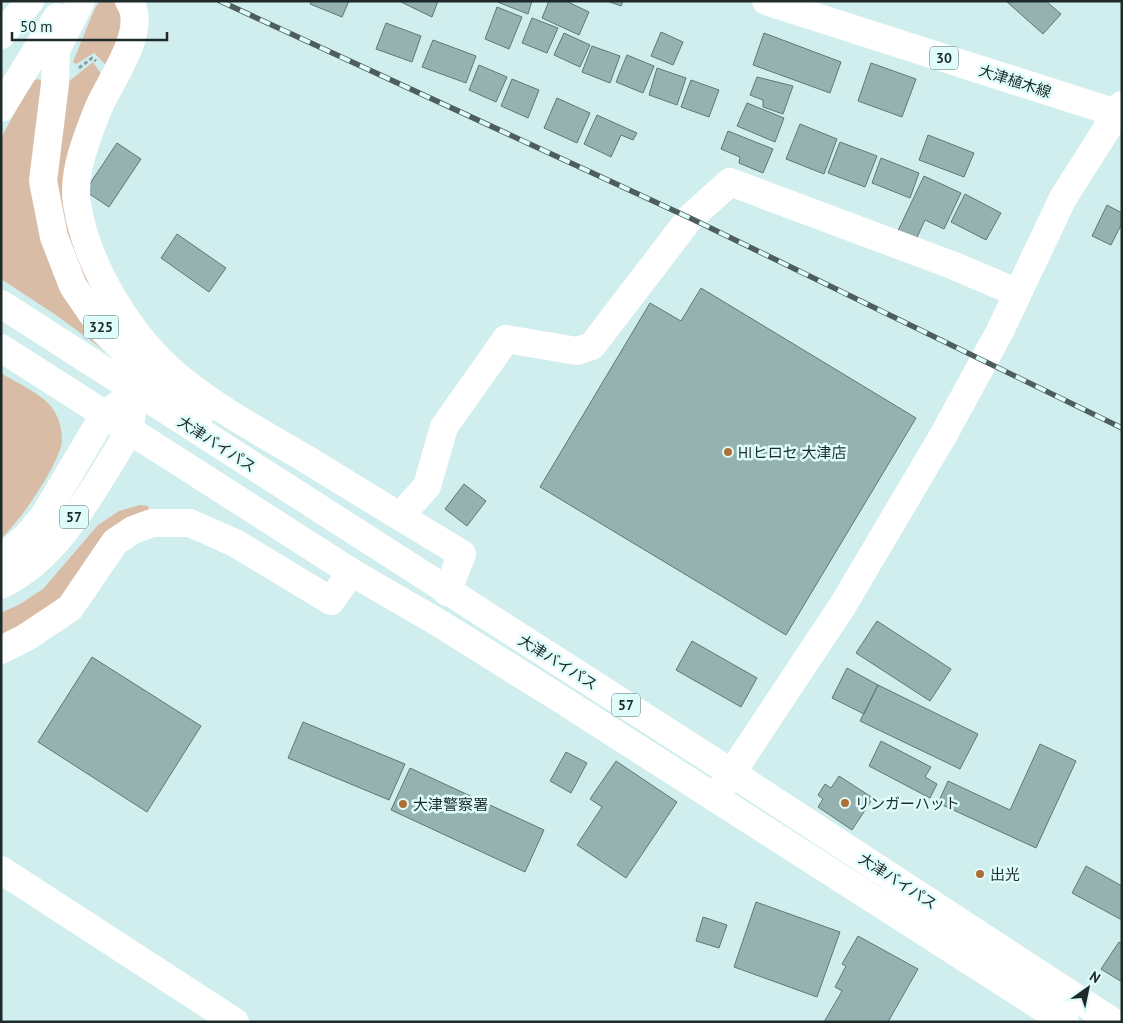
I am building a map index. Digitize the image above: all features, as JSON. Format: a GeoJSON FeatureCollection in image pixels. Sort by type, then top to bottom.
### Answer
{"type":"FeatureCollection","features":[{"type":"Feature","properties":{"kind":"main road"},"geometry":{"type":"LineString","coordinates":[[1,35],[30,1]]}},
{"type":"Feature","properties":{"kind":"main road"},"geometry":{"type":"LineString","coordinates":[[1,72],[46,1]]}},
{"type":"Feature","properties":{"kind":"main road"},"geometry":{"type":"LineString","coordinates":[[1,108],[68,1]]}},
{"type":"Feature","properties":{"kind":"main road","name":"325"},"geometry":{"type":"LineString","coordinates":[[81,1],[56,50],[55,84],[44,181],[54,237],[73,286],[104,331],[155,379],[228,433],[348,510],[368,541]]}},
{"type":"Feature","properties":{"kind":"main road"},"geometry":{"type":"LineString","coordinates":[[129,1],[136,20],[131,45],[108,86],[87,137],[79,170],[77,195],[77,203],[85,234],[109,296],[153,353],[181,380],[220,407],[462,554],[447,592]]}},
{"type":"Feature","properties":{"kind":"main road","name":"大津植木線"},"geometry":{"type":"LineString","coordinates":[[766,1],[1120,111]]}},
{"type":"Feature","properties":{"kind":"main road"},"geometry":{"type":"LineString","coordinates":[[715,798],[843,605],[944,434],[1018,293],[1063,198],[1120,111]]}},
{"type":"Feature","properties":{"kind":"main road"},"geometry":{"type":"LineString","coordinates":[[400,516],[427,486],[444,427],[506,339],[578,351],[592,346],[690,218],[730,182],[952,265],[1018,293]]}},
{"type":"Feature","properties":{"kind":"main road","name":"大津バイパス"},"geometry":{"type":"LineString","coordinates":[[1,304],[447,592],[732,773],[1113,1022]]}},
{"type":"Feature","properties":{"kind":"main road","name":"大津バイパス"},"geometry":{"type":"LineString","coordinates":[[1,348],[129,432],[351,572],[447,628],[1065,1022]]}},
{"type":"Feature","properties":{"kind":"main road","name":"57"},"geometry":{"type":"LineString","coordinates":[[1,559],[26,537],[44,516],[104,415],[136,392]]}},
{"type":"Feature","properties":{"kind":"main road","name":"57"},"geometry":{"type":"LineString","coordinates":[[1,585],[17,577],[37,562],[57,542],[129,432],[136,392]]}},
{"type":"Feature","properties":{"kind":"main road"},"geometry":{"type":"LineString","coordinates":[[1,650],[25,638],[70,608],[115,542],[133,530],[152,524],[190,523],[235,543],[331,601],[351,572]]}},
{"type":"Feature","properties":{"kind":"main road"},"geometry":{"type":"LineString","coordinates":[[1,870],[235,1022]]}},
{"type":"Feature","properties":{"kind":"shaded area"},"geometry":{"type":"Polygon","coordinates":[[[100,1],[119,1],[126,9],[110,69],[94,53],[76,64],[73,62],[94,10],[100,1]]]}},
{"type":"Feature","properties":{"kind":"shaded area"},"geometry":{"type":"Polygon","coordinates":[[[93,62],[103,77],[74,154],[102,296],[93,305],[55,210],[63,86],[93,62]]]}},
{"type":"Feature","properties":{"kind":"shaded area"},"geometry":{"type":"Polygon","coordinates":[[[38,79],[44,82],[37,199],[128,368],[56,315],[1,279],[1,138],[32,81],[38,79]]]}},
{"type":"Feature","properties":{"kind":"shaded area"},"geometry":{"type":"Polygon","coordinates":[[[1,373],[43,398],[48,403],[58,419],[62,441],[54,463],[38,492],[18,520],[1,538],[1,373]]]}},
{"type":"Feature","properties":{"kind":"shaded area"},"geometry":{"type":"Polygon","coordinates":[[[140,505],[148,506],[151,514],[76,590],[1,644],[1,613],[20,604],[43,589],[98,525],[119,511],[140,505]]]}},
{"type":"Feature","properties":{"kind":"building"},"geometry":{"type":"Polygon","coordinates":[[[311,1],[349,1],[342,17],[310,4],[311,1]]]}},
{"type":"Feature","properties":{"kind":"building"},"geometry":{"type":"Polygon","coordinates":[[[399,1],[438,1],[432,17],[399,1]]]}},
{"type":"Feature","properties":{"kind":"building"},"geometry":{"type":"Polygon","coordinates":[[[495,1],[532,1],[528,14],[495,1]]]}},
{"type":"Feature","properties":{"kind":"building"},"geometry":{"type":"Polygon","coordinates":[[[549,1],[566,1],[589,12],[579,35],[542,18],[549,1]]]}},
{"type":"Feature","properties":{"kind":"building"},"geometry":{"type":"Polygon","coordinates":[[[607,1],[623,1],[621,6],[607,1]]]}},
{"type":"Feature","properties":{"kind":"building"},"geometry":{"type":"Polygon","coordinates":[[[1006,1],[1046,1],[1061,14],[1043,34],[1006,1]]]}},
{"type":"Feature","properties":{"kind":"building"},"geometry":{"type":"Polygon","coordinates":[[[497,7],[522,17],[509,49],[485,39],[497,7]]]}},
{"type":"Feature","properties":{"kind":"building"},"geometry":{"type":"Polygon","coordinates":[[[532,18],[558,28],[547,53],[522,43],[532,18]]]}},
{"type":"Feature","properties":{"kind":"building"},"geometry":{"type":"Polygon","coordinates":[[[386,23],[421,36],[412,62],[376,49],[386,23]]]}},
{"type":"Feature","properties":{"kind":"building"},"geometry":{"type":"Polygon","coordinates":[[[661,32],[683,42],[673,65],[651,56],[661,32]]]}},
{"type":"Feature","properties":{"kind":"building"},"geometry":{"type":"Polygon","coordinates":[[[564,33],[590,45],[580,67],[554,55],[564,33]]]}},
{"type":"Feature","properties":{"kind":"building"},"geometry":{"type":"Polygon","coordinates":[[[764,33],[841,62],[830,93],[753,65],[764,33]]]}},
{"type":"Feature","properties":{"kind":"building"},"geometry":{"type":"Polygon","coordinates":[[[433,40],[476,56],[466,83],[422,67],[433,40]]]}},
{"type":"Feature","properties":{"kind":"building"},"geometry":{"type":"Polygon","coordinates":[[[592,46],[620,56],[610,83],[582,72],[592,46]]]}},
{"type":"Feature","properties":{"kind":"building"},"geometry":{"type":"Polygon","coordinates":[[[627,55],[654,66],[643,93],[616,82],[627,55]]]}},
{"type":"Feature","properties":{"kind":"building"},"geometry":{"type":"Polygon","coordinates":[[[871,63],[916,79],[902,117],[858,101],[871,63]]]}},
{"type":"Feature","properties":{"kind":"building"},"geometry":{"type":"Polygon","coordinates":[[[479,65],[507,77],[496,102],[469,90],[479,65]]]}},
{"type":"Feature","properties":{"kind":"building"},"geometry":{"type":"Polygon","coordinates":[[[657,68],[686,78],[677,105],[649,95],[657,68]]]}},
{"type":"Feature","properties":{"kind":"building"},"geometry":{"type":"Polygon","coordinates":[[[757,77],[793,86],[783,114],[763,107],[763,100],[750,95],[757,77]]]}},
{"type":"Feature","properties":{"kind":"building"},"geometry":{"type":"Polygon","coordinates":[[[512,79],[539,90],[528,118],[501,106],[512,79]]]}},
{"type":"Feature","properties":{"kind":"building"},"geometry":{"type":"Polygon","coordinates":[[[691,80],[719,90],[709,117],[681,107],[691,80]]]}},
{"type":"Feature","properties":{"kind":"building"},"geometry":{"type":"Polygon","coordinates":[[[557,98],[590,113],[577,143],[544,128],[557,98]]]}},
{"type":"Feature","properties":{"kind":"building"},"geometry":{"type":"Polygon","coordinates":[[[747,103],[784,118],[775,142],[737,126],[747,103]]]}},
{"type":"Feature","properties":{"kind":"building"},"geometry":{"type":"Polygon","coordinates":[[[597,115],[637,133],[633,140],[621,135],[611,157],[584,144],[597,115]]]}},
{"type":"Feature","properties":{"kind":"building"},"geometry":{"type":"Polygon","coordinates":[[[800,124],[837,139],[824,174],[786,159],[800,124]]]}},
{"type":"Feature","properties":{"kind":"building"},"geometry":{"type":"Polygon","coordinates":[[[728,131],[773,149],[763,173],[739,163],[740,157],[721,149],[728,131]]]}},
{"type":"Feature","properties":{"kind":"building"},"geometry":{"type":"Polygon","coordinates":[[[928,135],[974,153],[964,177],[919,160],[928,135]]]}},
{"type":"Feature","properties":{"kind":"building"},"geometry":{"type":"Polygon","coordinates":[[[840,142],[877,156],[865,187],[828,173],[840,142]]]}},
{"type":"Feature","properties":{"kind":"building"},"geometry":{"type":"Polygon","coordinates":[[[117,143],[141,159],[109,207],[85,191],[117,143]]]}},
{"type":"Feature","properties":{"kind":"building"},"geometry":{"type":"Polygon","coordinates":[[[881,158],[919,173],[910,198],[872,183],[881,158]]]}},
{"type":"Feature","properties":{"kind":"building"},"geometry":{"type":"Polygon","coordinates":[[[924,176],[961,193],[944,229],[925,220],[913,246],[895,237],[924,176]]]}},
{"type":"Feature","properties":{"kind":"building"},"geometry":{"type":"Polygon","coordinates":[[[965,194],[1001,213],[986,240],[951,222],[965,194]]]}},
{"type":"Feature","properties":{"kind":"building"},"geometry":{"type":"Polygon","coordinates":[[[1107,205],[1122,213],[1122,223],[1111,245],[1092,236],[1107,205]]]}},
{"type":"Feature","properties":{"kind":"building"},"geometry":{"type":"Polygon","coordinates":[[[177,234],[226,268],[209,292],[161,258],[177,234]]]}},
{"type":"Feature","properties":{"kind":"building","name":"HIヒロセ 大津店"},"geometry":{"type":"Polygon","coordinates":[[[701,288],[916,418],[786,635],[540,487],[650,303],[681,321],[701,288]]]}},
{"type":"Feature","properties":{"kind":"building"},"geometry":{"type":"Polygon","coordinates":[[[464,484],[486,501],[467,526],[445,509],[464,484]]]}},
{"type":"Feature","properties":{"kind":"building"},"geometry":{"type":"Polygon","coordinates":[[[877,621],[951,669],[930,701],[856,653],[877,621]]]}},
{"type":"Feature","properties":{"kind":"building"},"geometry":{"type":"Polygon","coordinates":[[[692,641],[757,678],[741,707],[676,670],[692,641]]]}},
{"type":"Feature","properties":{"kind":"building"},"geometry":{"type":"Polygon","coordinates":[[[92,657],[201,726],[147,812],[38,742],[92,657]]]}},
{"type":"Feature","properties":{"kind":"building"},"geometry":{"type":"Polygon","coordinates":[[[847,668],[878,685],[864,714],[832,698],[847,668]]]}},
{"type":"Feature","properties":{"kind":"building"},"geometry":{"type":"Polygon","coordinates":[[[878,685],[978,734],[960,769],[860,721],[878,685]]]}},
{"type":"Feature","properties":{"kind":"building"},"geometry":{"type":"Polygon","coordinates":[[[303,722],[405,764],[389,800],[288,758],[303,722]]]}},
{"type":"Feature","properties":{"kind":"building"},"geometry":{"type":"Polygon","coordinates":[[[881,741],[931,767],[925,777],[937,784],[930,798],[869,766],[881,741]]]}},
{"type":"Feature","properties":{"kind":"building"},"geometry":{"type":"Polygon","coordinates":[[[1040,744],[1076,761],[1036,848],[938,803],[948,781],[1010,810],[1040,744]]]}},
{"type":"Feature","properties":{"kind":"building"},"geometry":{"type":"Polygon","coordinates":[[[566,752],[587,763],[571,793],[550,781],[566,752]]]}},
{"type":"Feature","properties":{"kind":"building"},"geometry":{"type":"Polygon","coordinates":[[[616,761],[677,802],[626,878],[577,845],[602,807],[590,799],[616,761]]]}},
{"type":"Feature","properties":{"kind":"building"},"geometry":{"type":"Polygon","coordinates":[[[410,768],[544,830],[525,872],[391,810],[410,768]]]}},
{"type":"Feature","properties":{"kind":"building","name":"リンガーハット"},"geometry":{"type":"Polygon","coordinates":[[[839,776],[873,798],[852,830],[818,807],[823,799],[818,795],[825,784],[831,788],[839,776]]]}},
{"type":"Feature","properties":{"kind":"building"},"geometry":{"type":"Polygon","coordinates":[[[1086,866],[1122,886],[1122,920],[1072,893],[1086,866]]]}},
{"type":"Feature","properties":{"kind":"building"},"geometry":{"type":"Polygon","coordinates":[[[756,902],[840,932],[817,997],[734,967],[756,902]]]}},
{"type":"Feature","properties":{"kind":"building"},"geometry":{"type":"Polygon","coordinates":[[[703,917],[727,925],[719,948],[696,941],[703,917]]]}},
{"type":"Feature","properties":{"kind":"building"},"geometry":{"type":"Polygon","coordinates":[[[858,936],[918,969],[888,1022],[824,1022],[842,991],[835,987],[846,966],[842,964],[858,936]]]}},
{"type":"Feature","properties":{"kind":"building"},"geometry":{"type":"Polygon","coordinates":[[[1119,942],[1122,944],[1122,982],[1101,969],[1119,942]]]}},
{"type":"Feature","properties":{"kind":"railway"},"geometry":{"type":"LineString","coordinates":[[220,1],[690,218],[1122,428]]}},
{"type":"Feature","properties":{"kind":"place","name":"HIヒロセ 大津店"},"geometry":{"type":"Point","coordinates":[728,452]}},
{"type":"Feature","properties":{"kind":"place","name":"リンガーハット"},"geometry":{"type":"Point","coordinates":[845,803]}},
{"type":"Feature","properties":{"kind":"place","name":"大津警察署"},"geometry":{"type":"Point","coordinates":[403,804]}},
{"type":"Feature","properties":{"kind":"place","name":"出光"},"geometry":{"type":"Point","coordinates":[980,874]}}]}
